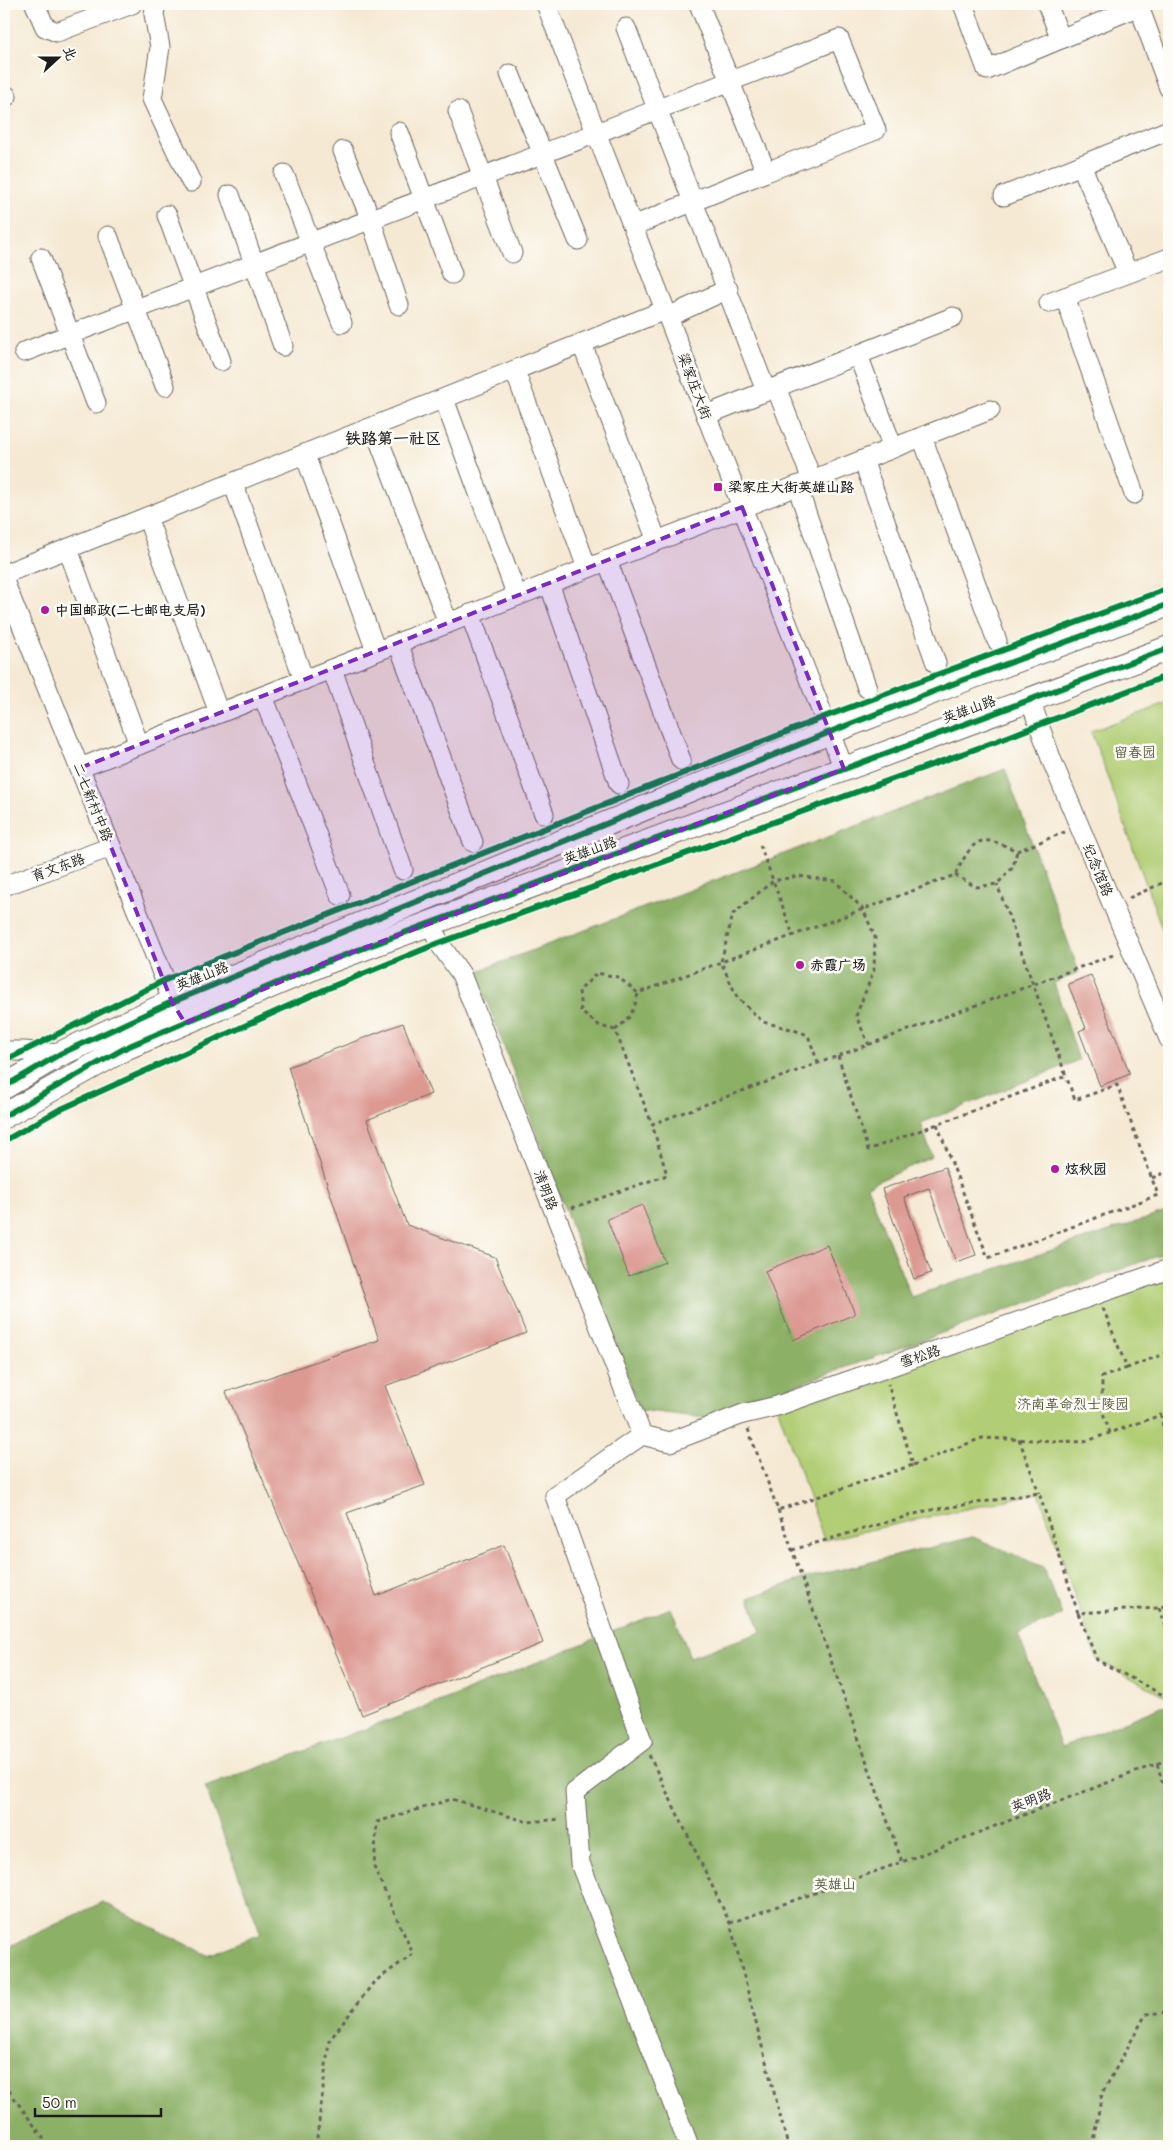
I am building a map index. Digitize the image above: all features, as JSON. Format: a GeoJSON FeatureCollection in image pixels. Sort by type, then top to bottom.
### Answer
{"type":"FeatureCollection","features":[{"type":"Feature","properties":{"kind":"main road","name":"英雄山路"},"geometry":{"type":"LineString","coordinates":[[4,1087],[60,1054],[172,1002],[830,732],[963,680],[1169,604]]}},
{"type":"Feature","properties":{"kind":"main road","name":"英雄山路"},"geometry":{"type":"LineString","coordinates":[[4,1116],[127,1047],[328,961],[1169,648]]}},
{"type":"Feature","properties":{"kind":"street"},"geometry":{"type":"LineString","coordinates":[[35,4],[45,27],[57,32],[132,4]]}},
{"type":"Feature","properties":{"kind":"street"},"geometry":{"type":"LineString","coordinates":[[156,4],[154,14],[160,47],[152,99],[191,182]]}},
{"type":"Feature","properties":{"kind":"street","name":"梁家庄大街"},"geometry":{"type":"LineString","coordinates":[[546,4],[844,769]]}},
{"type":"Feature","properties":{"kind":"street"},"geometry":{"type":"LineString","coordinates":[[699,4],[766,172]]}},
{"type":"Feature","properties":{"kind":"street"},"geometry":{"type":"LineString","coordinates":[[962,4],[987,70],[1138,5],[1169,88]]}},
{"type":"Feature","properties":{"kind":"street"},"geometry":{"type":"LineString","coordinates":[[1047,4],[1061,39]]}},
{"type":"Feature","properties":{"kind":"street"},"geometry":{"type":"LineString","coordinates":[[626,28],[728,289],[771,389],[804,483],[867,688]]}},
{"type":"Feature","properties":{"kind":"street"},"geometry":{"type":"LineString","coordinates":[[24,352],[839,39],[876,130],[633,226]]}},
{"type":"Feature","properties":{"kind":"street"},"geometry":{"type":"LineString","coordinates":[[510,74],[578,240]]}},
{"type":"Feature","properties":{"kind":"street"},"geometry":{"type":"LineString","coordinates":[[458,111],[512,253]]}},
{"type":"Feature","properties":{"kind":"street"},"geometry":{"type":"LineString","coordinates":[[1004,196],[1169,130]]}},
{"type":"Feature","properties":{"kind":"street"},"geometry":{"type":"LineString","coordinates":[[399,132],[452,274]]}},
{"type":"Feature","properties":{"kind":"street"},"geometry":{"type":"LineString","coordinates":[[343,151],[371,220],[399,305]]}},
{"type":"Feature","properties":{"kind":"street"},"geometry":{"type":"LineString","coordinates":[[1081,165],[1128,273]]}},
{"type":"Feature","properties":{"kind":"street"},"geometry":{"type":"LineString","coordinates":[[284,174],[342,323]]}},
{"type":"Feature","properties":{"kind":"street"},"geometry":{"type":"LineString","coordinates":[[230,195],[282,346]]}},
{"type":"Feature","properties":{"kind":"street"},"geometry":{"type":"LineString","coordinates":[[167,215],[221,361]]}},
{"type":"Feature","properties":{"kind":"street"},"geometry":{"type":"LineString","coordinates":[[108,236],[165,386]]}},
{"type":"Feature","properties":{"kind":"street"},"geometry":{"type":"LineString","coordinates":[[41,258],[96,403]]}},
{"type":"Feature","properties":{"kind":"street"},"geometry":{"type":"LineString","coordinates":[[1134,494],[1057,300],[1169,258]]}},
{"type":"Feature","properties":{"kind":"street"},"geometry":{"type":"LineString","coordinates":[[4,574],[582,344],[667,314],[728,289]]}},
{"type":"Feature","properties":{"kind":"street"},"geometry":{"type":"LineString","coordinates":[[706,415],[954,317]]}},
{"type":"Feature","properties":{"kind":"street"},"geometry":{"type":"LineString","coordinates":[[582,344],[657,541]]}},
{"type":"Feature","properties":{"kind":"street"},"geometry":{"type":"LineString","coordinates":[[858,355],[893,448]]}},
{"type":"Feature","properties":{"kind":"street"},"geometry":{"type":"LineString","coordinates":[[515,371],[587,568]]}},
{"type":"Feature","properties":{"kind":"street"},"geometry":{"type":"LineString","coordinates":[[444,399],[517,596]]}},
{"type":"Feature","properties":{"kind":"street"},"geometry":{"type":"LineString","coordinates":[[80,768],[990,410]]}},
{"type":"Feature","properties":{"kind":"street"},"geometry":{"type":"LineString","coordinates":[[374,427],[448,623]]}},
{"type":"Feature","properties":{"kind":"street"},"geometry":{"type":"LineString","coordinates":[[922,437],[997,641]]}},
{"type":"Feature","properties":{"kind":"street"},"geometry":{"type":"LineString","coordinates":[[305,455],[376,651]]}},
{"type":"Feature","properties":{"kind":"street"},"geometry":{"type":"LineString","coordinates":[[863,460],[936,663]]}},
{"type":"Feature","properties":{"kind":"street"},"geometry":{"type":"LineString","coordinates":[[232,483],[304,680]]}},
{"type":"Feature","properties":{"kind":"street"},"geometry":{"type":"LineString","coordinates":[[147,517],[219,713]]}},
{"type":"Feature","properties":{"kind":"street"},"geometry":{"type":"LineString","coordinates":[[68,549],[139,745]]}},
{"type":"Feature","properties":{"kind":"street"},"geometry":{"type":"LineString","coordinates":[[607,560],[681,760]]}},
{"type":"Feature","properties":{"kind":"street","name":"二七新村中路"},"geometry":{"type":"LineString","coordinates":[[4,581],[166,980],[172,1002],[185,1023]]}},
{"type":"Feature","properties":{"kind":"street"},"geometry":{"type":"LineString","coordinates":[[549,583],[619,784]]}},
{"type":"Feature","properties":{"kind":"street"},"geometry":{"type":"LineString","coordinates":[[470,614],[544,814]]}},
{"type":"Feature","properties":{"kind":"street"},"geometry":{"type":"LineString","coordinates":[[398,643],[472,842]]}},
{"type":"Feature","properties":{"kind":"street"},"geometry":{"type":"LineString","coordinates":[[332,669],[404,870]]}},
{"type":"Feature","properties":{"kind":"street"},"geometry":{"type":"LineString","coordinates":[[263,696],[340,895]]}},
{"type":"Feature","properties":{"kind":"street","name":"纪念馆路"},"geometry":{"type":"LineString","coordinates":[[1030,700],[1042,736],[1169,1039]]}},
{"type":"Feature","properties":{"kind":"street","name":"育文东路"},"geometry":{"type":"LineString","coordinates":[[4,886],[111,847]]}},
{"type":"Feature","properties":{"kind":"street","name":"清明路"},"geometry":{"type":"LineString","coordinates":[[430,923],[439,943],[461,974],[642,1435]]}},
{"type":"Feature","properties":{"kind":"street"},"geometry":{"type":"LineString","coordinates":[[4,1051],[60,1054]]}},
{"type":"Feature","properties":{"kind":"street","name":"雪松路"},"geometry":{"type":"LineString","coordinates":[[642,1435],[670,1442],[743,1414],[777,1406],[1169,1268]]}},
{"type":"Feature","properties":{"kind":"street"},"geometry":{"type":"LineString","coordinates":[[642,1435],[554,1496],[642,1741],[575,1792],[580,1863],[689,2146]]}},
{"type":"Feature","properties":{"kind":"path"},"geometry":{"type":"LineString","coordinates":[[638,993],[955,875],[969,847],[982,841],[996,841],[1017,851],[1080,827]]}},
{"type":"Feature","properties":{"kind":"path"},"geometry":{"type":"LineString","coordinates":[[760,845],[793,935]]}},
{"type":"Feature","properties":{"kind":"path"},"geometry":{"type":"LineString","coordinates":[[955,875],[976,887],[997,884],[1013,867],[1017,851]]}},
{"type":"Feature","properties":{"kind":"path"},"geometry":{"type":"LineString","coordinates":[[818,1063],[808,1035],[763,1022],[737,997],[721,962],[733,914],[772,881],[798,876],[835,881],[863,909],[875,937],[874,970],[856,1016],[868,1045]]}},
{"type":"Feature","properties":{"kind":"path"},"geometry":{"type":"LineString","coordinates":[[1113,904],[1169,880]]}},
{"type":"Feature","properties":{"kind":"path"},"geometry":{"type":"LineString","coordinates":[[937,1124],[988,1258],[1158,1195],[1117,1085],[1075,1100],[997,884]]}},
{"type":"Feature","properties":{"kind":"path"},"geometry":{"type":"LineString","coordinates":[[652,1124],[1131,949]]}},
{"type":"Feature","properties":{"kind":"path"},"geometry":{"type":"LineString","coordinates":[[596,972],[618,977],[638,993],[635,1008],[627,1022],[615,1030],[600,1026],[581,1012],[579,991],[596,972]]}},
{"type":"Feature","properties":{"kind":"path"},"geometry":{"type":"LineString","coordinates":[[555,1214],[667,1174],[652,1124],[615,1030]]}},
{"type":"Feature","properties":{"kind":"path"},"geometry":{"type":"LineString","coordinates":[[838,1056],[868,1150],[1066,1076]]}},
{"type":"Feature","properties":{"kind":"path"},"geometry":{"type":"LineString","coordinates":[[1152,1178],[1169,1171]]}},
{"type":"Feature","properties":{"kind":"path"},"geometry":{"type":"LineString","coordinates":[[1097,1294],[1127,1368]]}},
{"type":"Feature","properties":{"kind":"path"},"geometry":{"type":"LineString","coordinates":[[1110,1433],[1102,1410],[1102,1377],[1169,1352]]}},
{"type":"Feature","properties":{"kind":"path"},"geometry":{"type":"LineString","coordinates":[[883,1369],[913,1465]]}},
{"type":"Feature","properties":{"kind":"path"},"geometry":{"type":"LineString","coordinates":[[778,1510],[913,1465],[982,1438],[1084,1442],[1161,1415],[1169,1410]]}},
{"type":"Feature","properties":{"kind":"path"},"geometry":{"type":"LineString","coordinates":[[743,1414],[902,1862]]}},
{"type":"Feature","properties":{"kind":"path"},"geometry":{"type":"LineString","coordinates":[[1161,1415],[1167,1448],[1169,1450]]}},
{"type":"Feature","properties":{"kind":"path"},"geometry":{"type":"LineString","coordinates":[[1019,1439],[1039,1493],[1078,1613],[1097,1660],[1163,1695],[1169,1692]]}},
{"type":"Feature","properties":{"kind":"path"},"geometry":{"type":"LineString","coordinates":[[792,1550],[925,1511],[1039,1493]]}},
{"type":"Feature","properties":{"kind":"path"},"geometry":{"type":"LineString","coordinates":[[1078,1613],[1159,1608],[1169,1604]]}},
{"type":"Feature","properties":{"kind":"path"},"geometry":{"type":"LineString","coordinates":[[1159,1608],[1169,1634]]}},
{"type":"Feature","properties":{"kind":"path"},"geometry":{"type":"LineString","coordinates":[[642,1741],[730,1924],[788,2146]]}},
{"type":"Feature","properties":{"kind":"path"},"geometry":{"type":"LineString","coordinates":[[1157,1764],[1169,1805]]}},
{"type":"Feature","properties":{"kind":"path"},"geometry":{"type":"LineString","coordinates":[[316,2146],[329,2041],[374,1982],[413,1954],[374,1867],[378,1822],[452,1799],[528,1822],[577,1818]]}},
{"type":"Feature","properties":{"kind":"path"},"geometry":{"type":"LineString","coordinates":[[1092,2146],[1102,2094],[1146,2014],[1169,2012]]}},
{"type":"Feature","properties":{"kind":"path"},"geometry":{"type":"LineString","coordinates":[[4,2084],[49,2146]]}},
{"type":"Feature","properties":{"kind":"highlighted area"},"geometry":{"type":"Polygon","coordinates":[[[742,507],[844,769],[329,961],[185,1023],[172,1002],[80,768],[742,507]]]}},
{"type":"Feature","properties":{"kind":"green space","name":"留春园"},"geometry":{"type":"Polygon","coordinates":[[[1169,703],[1169,948],[1091,731],[1169,703]]]}},
{"type":"Feature","properties":{"kind":"green space"},"geometry":{"type":"Polygon","coordinates":[[[1005,769],[1079,972],[1054,983],[1079,1060],[921,1123],[932,1157],[867,1186],[911,1297],[1169,1211],[1169,1252],[704,1418],[640,1410],[476,972],[1005,769]]]}},
{"type":"Feature","properties":{"kind":"green space","name":"济南革命烈士陵园"},"geometry":{"type":"Polygon","coordinates":[[[1169,1275],[1169,1692],[1163,1695],[1097,1660],[1039,1493],[824,1540],[777,1406],[1169,1275]]]}},
{"type":"Feature","properties":{"kind":"green space","name":"英雄山"},"geometry":{"type":"Polygon","coordinates":[[[973,1537],[1043,1567],[1062,1615],[1018,1634],[1061,1747],[1169,1704],[1169,2146],[4,2146],[4,1949],[103,1902],[208,1955],[261,1934],[205,1787],[434,1704],[671,1608],[690,1657],[761,1632],[749,1598],[802,1579],[973,1537]]]}},
{"type":"Feature","properties":{"kind":"building"},"geometry":{"type":"Polygon","coordinates":[[[1091,975],[1130,1074],[1100,1086],[1079,1031],[1086,1028],[1068,984],[1091,975]]]}},
{"type":"Feature","properties":{"kind":"building"},"geometry":{"type":"Polygon","coordinates":[[[403,1023],[431,1094],[367,1120],[407,1225],[495,1257],[526,1333],[385,1386],[425,1485],[347,1513],[376,1596],[504,1545],[543,1643],[362,1715],[226,1392],[379,1340],[288,1067],[403,1023]]]}},
{"type":"Feature","properties":{"kind":"building"},"geometry":{"type":"Polygon","coordinates":[[[945,1167],[976,1255],[956,1262],[929,1188],[904,1197],[931,1273],[914,1279],[882,1189],[945,1167]]]}},
{"type":"Feature","properties":{"kind":"building"},"geometry":{"type":"Polygon","coordinates":[[[642,1205],[665,1262],[629,1276],[607,1219],[642,1205]]]}},
{"type":"Feature","properties":{"kind":"building"},"geometry":{"type":"Polygon","coordinates":[[[827,1245],[855,1314],[793,1340],[765,1271],[827,1245]]]}},
{"type":"Feature","properties":{"kind":"cycle path"},"geometry":{"type":"LineString","coordinates":[[4,1061],[165,980],[824,717],[1169,588]]}},
{"type":"Feature","properties":{"kind":"cycle path"},"geometry":{"type":"LineString","coordinates":[[4,1087],[60,1054],[172,1002],[830,732],[963,680],[1169,604]]}},
{"type":"Feature","properties":{"kind":"cycle path"},"geometry":{"type":"LineString","coordinates":[[4,1116],[127,1047],[329,961],[1169,648]]}},
{"type":"Feature","properties":{"kind":"cycle path"},"geometry":{"type":"LineString","coordinates":[[4,1141],[57,1111],[326,989],[439,943],[992,743],[1169,675]]}},
{"type":"Feature","properties":{"kind":"place","name":"梁家庄大街英雄山路"},"geometry":{"type":"Point","coordinates":[718,487]}},
{"type":"Feature","properties":{"kind":"place","name":"中国邮政(二七邮电支局)"},"geometry":{"type":"Point","coordinates":[45,610]}},
{"type":"Feature","properties":{"kind":"place","name":"赤霞广场"},"geometry":{"type":"Point","coordinates":[800,965]}},
{"type":"Feature","properties":{"kind":"place","name":"炫秋园"},"geometry":{"type":"Point","coordinates":[1055,1169]}},
{"type":"Feature","properties":{"kind":"district","name":"铁路第一社区"},"geometry":{"type":"Point","coordinates":[393,438]}}]}
